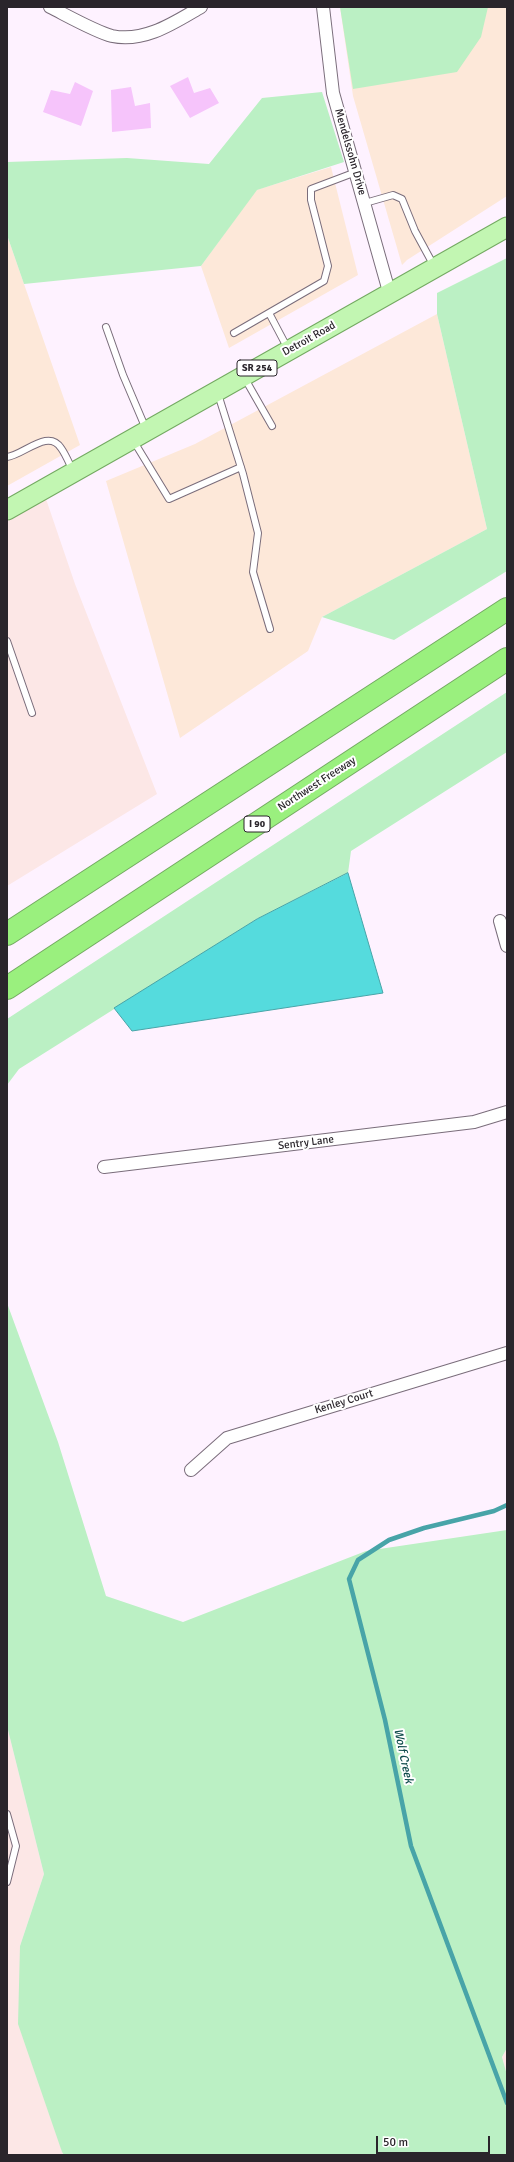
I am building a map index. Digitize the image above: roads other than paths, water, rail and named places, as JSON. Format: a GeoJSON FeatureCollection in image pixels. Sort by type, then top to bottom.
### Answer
{"type":"FeatureCollection","features":[{"type":"Feature","properties":{"kind":"highway"},"geometry":{"type":"LineString","coordinates":[[7,934],[507,609]]}},
{"type":"Feature","properties":{"kind":"highway","name":"Northwest Freeway"},"geometry":{"type":"LineString","coordinates":[[7,988],[507,660]]}},
{"type":"Feature","properties":{"kind":"main road","name":"Detroit Road"},"geometry":{"type":"LineString","coordinates":[[7,510],[289,350],[390,295],[507,227]]}},
{"type":"Feature","properties":{"kind":"street"},"geometry":{"type":"LineString","coordinates":[[50,7],[112,36],[137,37],[163,29],[202,7]]}},
{"type":"Feature","properties":{"kind":"street","name":"Mendelssohn Drive"},"geometry":{"type":"LineString","coordinates":[[323,7],[333,93],[390,295]]}},
{"type":"Feature","properties":{"kind":"street"},"geometry":{"type":"LineString","coordinates":[[500,922],[507,946]]}},
{"type":"Feature","properties":{"kind":"street","name":"Sentry Lane"},"geometry":{"type":"LineString","coordinates":[[104,1167],[474,1122],[507,1112]]}},
{"type":"Feature","properties":{"kind":"street","name":"Kenley Court"},"geometry":{"type":"LineString","coordinates":[[191,1470],[227,1438],[507,1353]]}},
{"type":"Feature","properties":{"kind":"lane"},"geometry":{"type":"LineString","coordinates":[[234,334],[324,281],[328,266],[311,200],[311,189],[356,172]]}},
{"type":"Feature","properties":{"kind":"lane"},"geometry":{"type":"LineString","coordinates":[[365,203],[393,196],[402,199],[414,231],[435,268]]}},
{"type":"Feature","properties":{"kind":"lane"},"geometry":{"type":"LineString","coordinates":[[269,313],[289,350]]}},
{"type":"Feature","properties":{"kind":"lane"},"geometry":{"type":"LineString","coordinates":[[106,327],[123,375],[140,435],[169,499],[240,467]]}},
{"type":"Feature","properties":{"kind":"lane"},"geometry":{"type":"LineString","coordinates":[[243,376],[272,426]]}},
{"type":"Feature","properties":{"kind":"lane"},"geometry":{"type":"LineString","coordinates":[[217,391],[258,533],[253,572],[270,629]]}},
{"type":"Feature","properties":{"kind":"lane"},"geometry":{"type":"LineString","coordinates":[[7,458],[23,453],[40,441],[52,441],[60,446],[74,472]]}},
{"type":"Feature","properties":{"kind":"lane"},"geometry":{"type":"LineString","coordinates":[[7,641],[32,713]]}},
{"type":"Feature","properties":{"kind":"lane"},"geometry":{"type":"LineString","coordinates":[[7,1814],[16,1846],[7,1882]]}},
{"type":"Feature","properties":{"kind":"water"},"geometry":{"type":"Polygon","coordinates":[[[348,873],[383,993],[132,1031],[114,1008],[257,919],[348,873]]]}},
{"type":"Feature","properties":{"kind":"waterway","name":"Wolf Creek"},"geometry":{"type":"LineString","coordinates":[[507,1505],[494,1511],[424,1528],[389,1540],[358,1560],[349,1579],[385,1720],[411,1846],[507,2103]]}}]}
